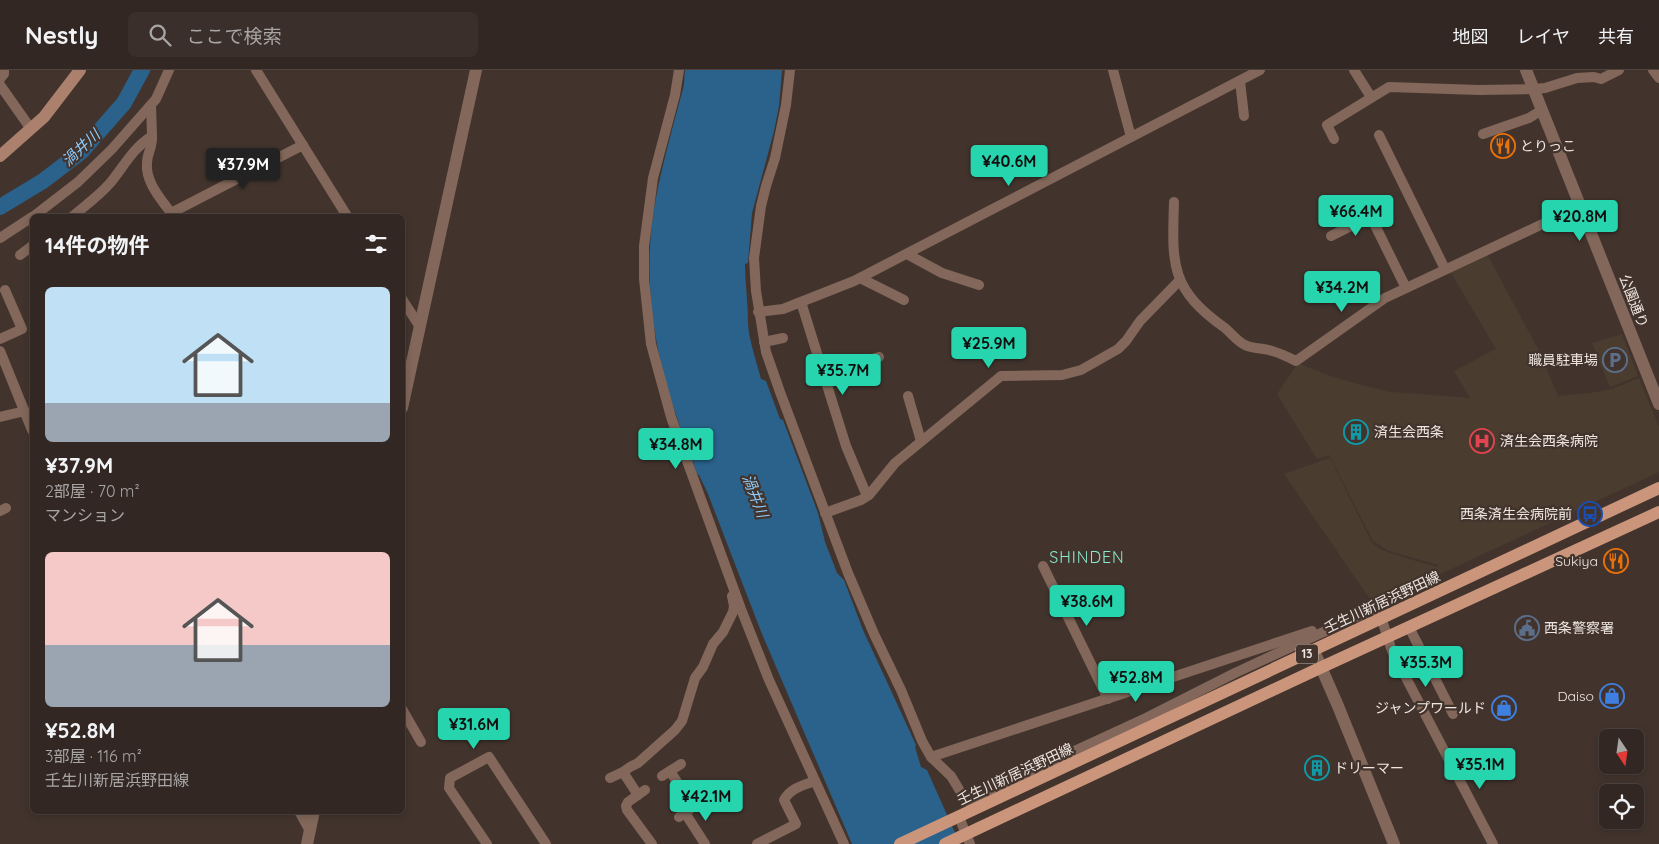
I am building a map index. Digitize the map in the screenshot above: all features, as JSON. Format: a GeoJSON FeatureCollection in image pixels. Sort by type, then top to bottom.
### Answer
{"type":"FeatureCollection","features":[{"type":"Feature","properties":{"kind":"main road"},"geometry":{"type":"LineString","coordinates":[[0,156],[44,117],[80,70]]}},
{"type":"Feature","properties":{"kind":"main road","name":"壬生川新居浜野田線"},"geometry":{"type":"LineString","coordinates":[[900,844],[1659,488]]}},
{"type":"Feature","properties":{"kind":"main road","name":"13"},"geometry":{"type":"LineString","coordinates":[[945,844],[966,838],[1322,667],[1659,512]]}},
{"type":"Feature","properties":{"kind":"street"},"geometry":{"type":"LineString","coordinates":[[0,79],[4,74],[4,70]]}},
{"type":"Feature","properties":{"kind":"street"},"geometry":{"type":"LineString","coordinates":[[37,214],[85,175],[112,149],[156,99],[169,70]]}},
{"type":"Feature","properties":{"kind":"street"},"geometry":{"type":"LineString","coordinates":[[256,70],[346,214]]}},
{"type":"Feature","properties":{"kind":"street"},"geometry":{"type":"LineString","coordinates":[[405,394],[476,70]]}},
{"type":"Feature","properties":{"kind":"street"},"geometry":{"type":"LineString","coordinates":[[679,70],[675,95],[653,178],[644,246],[646,315],[651,344],[664,395],[731,583],[769,680],[844,844]]}},
{"type":"Feature","properties":{"kind":"street"},"geometry":{"type":"LineString","coordinates":[[790,70],[786,105],[775,158],[766,186],[754,258],[758,312],[764,342],[780,392],[825,513],[870,626],[901,690],[922,742],[931,757],[951,776],[966,801],[1146,718],[1235,673],[1373,609],[1379,611],[1392,650],[1493,844]]}},
{"type":"Feature","properties":{"kind":"street"},"geometry":{"type":"LineString","coordinates":[[1113,70],[1131,137]]}},
{"type":"Feature","properties":{"kind":"street"},"geometry":{"type":"LineString","coordinates":[[758,312],[783,309],[860,278],[1260,70]]}},
{"type":"Feature","properties":{"kind":"street"},"geometry":{"type":"LineString","coordinates":[[1354,70],[1371,97]]}},
{"type":"Feature","properties":{"kind":"street","name":"公園通り"},"geometry":{"type":"LineString","coordinates":[[1526,70],[1659,404]]}},
{"type":"Feature","properties":{"kind":"street"},"geometry":{"type":"LineString","coordinates":[[1334,139],[1328,125],[1383,89],[1397,86],[1479,90],[1534,89],[1544,88],[1577,78],[1594,77],[1601,79],[1619,70]]}},
{"type":"Feature","properties":{"kind":"street"},"geometry":{"type":"LineString","coordinates":[[1653,70],[1659,78]]}},
{"type":"Feature","properties":{"kind":"street"},"geometry":{"type":"LineString","coordinates":[[1240,80],[1244,116]]}},
{"type":"Feature","properties":{"kind":"street"},"geometry":{"type":"LineString","coordinates":[[0,86],[31,130]]}},
{"type":"Feature","properties":{"kind":"street"},"geometry":{"type":"LineString","coordinates":[[151,105],[153,144],[147,161],[147,171],[156,192],[171,214]]}},
{"type":"Feature","properties":{"kind":"street"},"geometry":{"type":"LineString","coordinates":[[1483,134],[1530,118],[1542,110]]}},
{"type":"Feature","properties":{"kind":"street"},"geometry":{"type":"LineString","coordinates":[[1379,135],[1445,269]]}},
{"type":"Feature","properties":{"kind":"street"},"geometry":{"type":"LineString","coordinates":[[75,214],[106,187],[129,157],[152,136]]}},
{"type":"Feature","properties":{"kind":"street"},"geometry":{"type":"LineString","coordinates":[[174,214],[303,145]]}},
{"type":"Feature","properties":{"kind":"street"},"geometry":{"type":"LineString","coordinates":[[1174,202],[1173,254],[1179,281],[1191,299],[1200,309],[1246,346],[1271,350],[1296,360],[1385,298],[1581,206]]}},
{"type":"Feature","properties":{"kind":"street"},"geometry":{"type":"LineString","coordinates":[[1330,236],[1369,212],[1406,288]]}},
{"type":"Feature","properties":{"kind":"street"},"geometry":{"type":"LineString","coordinates":[[0,238],[30,219]]}},
{"type":"Feature","properties":{"kind":"street"},"geometry":{"type":"LineString","coordinates":[[20,255],[30,248]]}},
{"type":"Feature","properties":{"kind":"street"},"geometry":{"type":"LineString","coordinates":[[906,254],[942,273],[978,285]]}},
{"type":"Feature","properties":{"kind":"street"},"geometry":{"type":"LineString","coordinates":[[860,278],[904,300]]}},
{"type":"Feature","properties":{"kind":"street"},"geometry":{"type":"LineString","coordinates":[[825,513],[867,496],[895,463],[1001,376],[1062,375],[1081,370],[1118,349],[1140,321],[1179,281]]}},
{"type":"Feature","properties":{"kind":"street"},"geometry":{"type":"LineString","coordinates":[[0,339],[26,327],[5,290]]}},
{"type":"Feature","properties":{"kind":"street"},"geometry":{"type":"LineString","coordinates":[[800,302],[846,446],[867,496]]}},
{"type":"Feature","properties":{"kind":"street"},"geometry":{"type":"LineString","coordinates":[[405,304],[420,327]]}},
{"type":"Feature","properties":{"kind":"street"},"geometry":{"type":"LineString","coordinates":[[764,342],[783,338]]}},
{"type":"Feature","properties":{"kind":"street"},"geometry":{"type":"LineString","coordinates":[[0,351],[30,425]]}},
{"type":"Feature","properties":{"kind":"street"},"geometry":{"type":"LineString","coordinates":[[822,372],[879,357]]}},
{"type":"Feature","properties":{"kind":"street"},"geometry":{"type":"LineString","coordinates":[[908,396],[921,440]]}},
{"type":"Feature","properties":{"kind":"street"},"geometry":{"type":"LineString","coordinates":[[0,417],[25,411]]}},
{"type":"Feature","properties":{"kind":"street"},"geometry":{"type":"LineString","coordinates":[[1043,566],[1108,699]]}},
{"type":"Feature","properties":{"kind":"street"},"geometry":{"type":"LineString","coordinates":[[610,778],[638,763],[675,730],[682,721],[695,678],[703,668],[713,644],[723,632],[733,612],[734,606],[729,587],[731,583]]}},
{"type":"Feature","properties":{"kind":"street"},"geometry":{"type":"LineString","coordinates":[[931,757],[1330,626],[1338,625]]}},
{"type":"Feature","properties":{"kind":"street"},"geometry":{"type":"LineString","coordinates":[[1409,627],[1453,714]]}},
{"type":"Feature","properties":{"kind":"street"},"geometry":{"type":"LineString","coordinates":[[1314,651],[1394,844]]}},
{"type":"Feature","properties":{"kind":"street"},"geometry":{"type":"LineString","coordinates":[[405,714],[422,741]]}},
{"type":"Feature","properties":{"kind":"street"},"geometry":{"type":"LineString","coordinates":[[487,844],[449,788],[450,778],[489,757],[546,844]]}},
{"type":"Feature","properties":{"kind":"street"},"geometry":{"type":"LineString","coordinates":[[681,764],[666,773],[693,808],[682,815],[705,844]]}},
{"type":"Feature","properties":{"kind":"street"},"geometry":{"type":"LineString","coordinates":[[623,772],[642,792],[628,802],[627,810],[652,844]]}},
{"type":"Feature","properties":{"kind":"street"},"geometry":{"type":"LineString","coordinates":[[757,844],[796,824],[784,800],[795,789],[815,780]]}},
{"type":"Feature","properties":{"kind":"street"},"geometry":{"type":"LineString","coordinates":[[301,814],[310,831]]}},
{"type":"Feature","properties":{"kind":"street"},"geometry":{"type":"LineString","coordinates":[[307,844],[313,814]]}},
{"type":"Feature","properties":{"kind":"street"},"geometry":{"type":"LineString","coordinates":[[957,818],[966,838]]}},
{"type":"Feature","properties":{"kind":"shaded area","name":"済生会西条病院"},"geometry":{"type":"Polygon","coordinates":[[[1487,254],[1538,349],[1558,396],[1612,389],[1639,378],[1659,427],[1659,472],[1374,605],[1284,474],[1330,458],[1372,543],[1382,550],[1409,559],[1438,567],[1438,565],[1389,551],[1373,541],[1329,455],[1317,459],[1277,394],[1298,363],[1330,376],[1391,392],[1470,398],[1454,371],[1496,349],[1450,271],[1487,254]]]}},
{"type":"Feature","properties":{"kind":"shaded area","name":"職員駐車場"},"geometry":{"type":"Polygon","coordinates":[[[1622,334],[1638,376],[1610,387],[1592,343],[1622,334]]]}},
{"type":"Feature","properties":{"kind":"water"},"geometry":{"type":"Polygon","coordinates":[[[685,70],[782,70],[779,106],[752,213],[748,263],[745,264],[748,328],[751,342],[761,379],[766,381],[780,419],[783,420],[818,513],[825,542],[837,573],[844,580],[863,630],[916,745],[921,767],[927,770],[960,844],[852,844],[762,634],[708,494],[697,474],[685,442],[669,394],[656,340],[652,313],[650,258],[651,230],[655,203],[664,160],[684,87],[685,70]]]}},
{"type":"Feature","properties":{"kind":"waterway","name":"渦井川"},"geometry":{"type":"LineString","coordinates":[[0,207],[43,181],[81,152],[124,103],[142,70]]}},
{"type":"Feature","properties":{"kind":"place","name":"とりっこ"},"geometry":{"type":"Point","coordinates":[1503,146]}},
{"type":"Feature","properties":{"kind":"place","name":"職員駐車場"},"geometry":{"type":"Point","coordinates":[1615,360]}},
{"type":"Feature","properties":{"kind":"place","name":"済生会西条"},"geometry":{"type":"Point","coordinates":[1356,432]}},
{"type":"Feature","properties":{"kind":"place","name":"済生会西条病院"},"geometry":{"type":"Point","coordinates":[1482,441]}},
{"type":"Feature","properties":{"kind":"place","name":"西条済生会病院前"},"geometry":{"type":"Point","coordinates":[1590,514]}},
{"type":"Feature","properties":{"kind":"place","name":"Sukiya"},"geometry":{"type":"Point","coordinates":[1616,561]}},
{"type":"Feature","properties":{"kind":"place","name":"西条警察署"},"geometry":{"type":"Point","coordinates":[1527,628]}},
{"type":"Feature","properties":{"kind":"place","name":"Daiso"},"geometry":{"type":"Point","coordinates":[1612,696]}},
{"type":"Feature","properties":{"kind":"place","name":"ジャンプワールド"},"geometry":{"type":"Point","coordinates":[1504,708]}},
{"type":"Feature","properties":{"kind":"place","name":"ドリーマー"},"geometry":{"type":"Point","coordinates":[1317,768]}},
{"type":"Feature","properties":{"kind":"district","name":"SHINDEN"},"geometry":{"type":"Point","coordinates":[1087,557]}}]}
